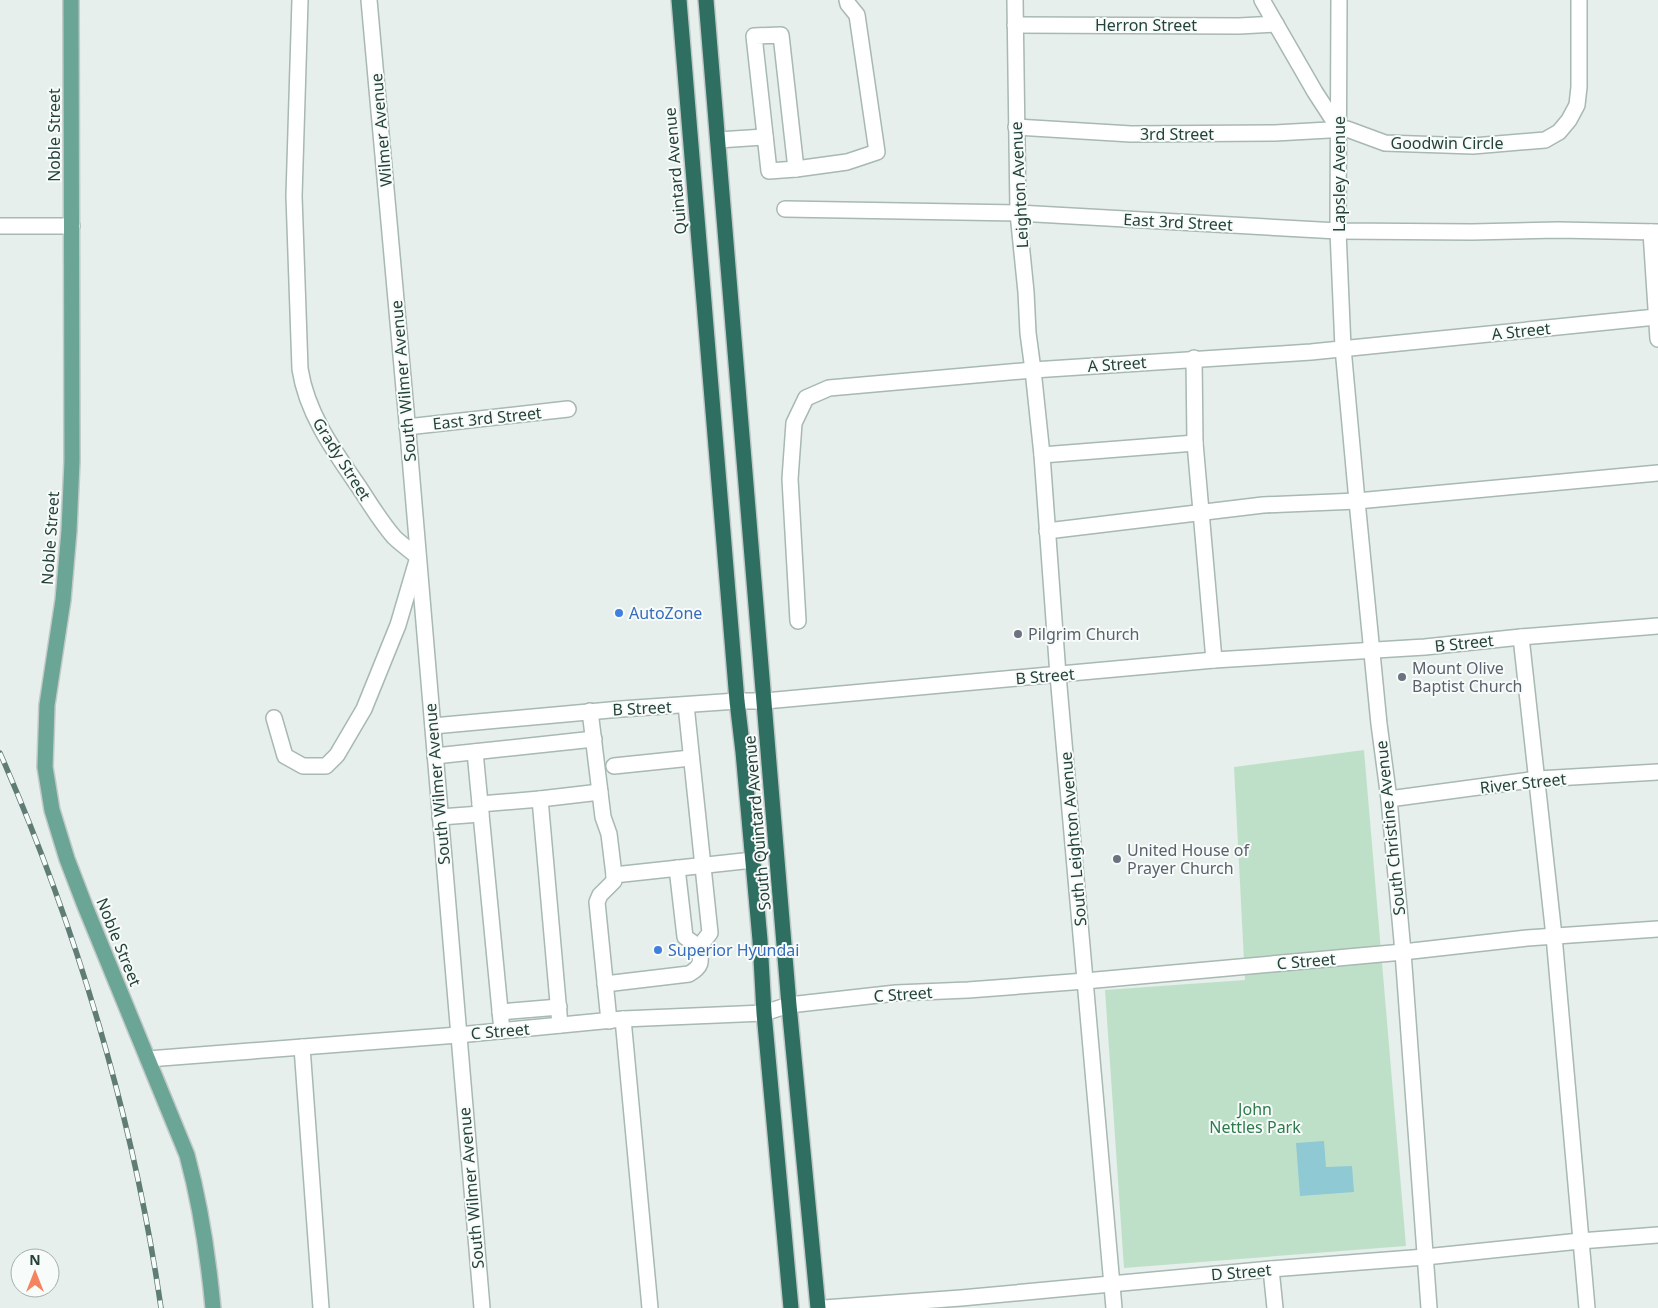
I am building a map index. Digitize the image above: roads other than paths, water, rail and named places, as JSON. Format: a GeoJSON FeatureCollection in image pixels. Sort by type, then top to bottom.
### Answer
{"type":"FeatureCollection","features":[{"type":"Feature","properties":{"kind":"highway","name":"Quintard Avenue"},"geometry":{"type":"LineString","coordinates":[[679,0],[707,338]]}},
{"type":"Feature","properties":{"kind":"highway"},"geometry":{"type":"LineString","coordinates":[[706,0],[718,140]]}},
{"type":"Feature","properties":{"kind":"highway","name":"South Quintard Avenue"},"geometry":{"type":"LineString","coordinates":[[718,140],[789,1005],[818,1308]]}},
{"type":"Feature","properties":{"kind":"highway","name":"South Quintard Avenue"},"geometry":{"type":"LineString","coordinates":[[707,338],[791,1308]]}},
{"type":"Feature","properties":{"kind":"main road","name":"Noble Street"},"geometry":{"type":"LineString","coordinates":[[71,0],[72,461],[63,600],[47,705],[45,767],[52,810],[68,859],[187,1156],[198,1198],[209,1260],[213,1308]]}},
{"type":"Feature","properties":{"kind":"street","name":"Grady Street"},"geometry":{"type":"LineString","coordinates":[[300,0],[294,196],[300,369],[303,386],[308,401],[330,445],[375,512],[395,538],[418,557]]}},
{"type":"Feature","properties":{"kind":"street","name":"Wilmer Avenue"},"geometry":{"type":"LineString","coordinates":[[369,0],[392,260]]}},
{"type":"Feature","properties":{"kind":"street"},"geometry":{"type":"LineString","coordinates":[[796,169],[780,35],[754,36],[769,171],[796,169],[847,162],[877,152],[857,15],[847,0]]}},
{"type":"Feature","properties":{"kind":"street","name":"Leighton Avenue"},"geometry":{"type":"LineString","coordinates":[[1015,0],[1018,212],[1028,334],[1033,370]]}},
{"type":"Feature","properties":{"kind":"street"},"geometry":{"type":"LineString","coordinates":[[1262,0],[1315,92],[1339,129]]}},
{"type":"Feature","properties":{"kind":"street","name":"Lapsley Avenue"},"geometry":{"type":"LineString","coordinates":[[1339,0],[1338,231],[1344,348]]}},
{"type":"Feature","properties":{"kind":"street","name":"Goodwin Circle"},"geometry":{"type":"LineString","coordinates":[[1339,129],[1348,129],[1386,144],[1473,146],[1545,140],[1559,132],[1569,120],[1577,104],[1579,87],[1579,0]]}},
{"type":"Feature","properties":{"kind":"street","name":"Herron Street"},"geometry":{"type":"LineString","coordinates":[[1015,25],[1239,26],[1276,24]]}},
{"type":"Feature","properties":{"kind":"street","name":"3rd Street"},"geometry":{"type":"LineString","coordinates":[[1016,127],[1131,134],[1275,133],[1339,129]]}},
{"type":"Feature","properties":{"kind":"street"},"geometry":{"type":"LineString","coordinates":[[718,140],[765,137]]}},
{"type":"Feature","properties":{"kind":"street","name":"East 3rd Street"},"geometry":{"type":"LineString","coordinates":[[785,209],[1018,212],[1338,231],[1472,232],[1558,230],[1655,232]]}},
{"type":"Feature","properties":{"kind":"street"},"geometry":{"type":"LineString","coordinates":[[0,226],[72,226]]}},
{"type":"Feature","properties":{"kind":"street"},"geometry":{"type":"LineString","coordinates":[[1655,232],[1658,339]]}},
{"type":"Feature","properties":{"kind":"street","name":"South Wilmer Avenue"},"geometry":{"type":"LineString","coordinates":[[392,260],[482,1308]]}},
{"type":"Feature","properties":{"kind":"street","name":"A Street"},"geometry":{"type":"LineString","coordinates":[[798,621],[790,479],[794,423],[806,398],[829,388],[1033,370],[1194,358],[1311,352],[1656,318]]}},
{"type":"Feature","properties":{"kind":"street","name":"South Christine Avenue"},"geometry":{"type":"LineString","coordinates":[[1344,348],[1357,501],[1379,724],[1389,799],[1403,952],[1429,1308]]}},
{"type":"Feature","properties":{"kind":"street"},"geometry":{"type":"LineString","coordinates":[[1194,358],[1195,443],[1214,660]]}},
{"type":"Feature","properties":{"kind":"street","name":"South Leighton Avenue"},"geometry":{"type":"LineString","coordinates":[[1033,370],[1042,455],[1058,675],[1114,1308]]}},
{"type":"Feature","properties":{"kind":"street","name":"East 3rd Street"},"geometry":{"type":"LineString","coordinates":[[407,427],[568,409]]}},
{"type":"Feature","properties":{"kind":"street"},"geometry":{"type":"LineString","coordinates":[[1042,455],[1195,443]]}},
{"type":"Feature","properties":{"kind":"street"},"geometry":{"type":"LineString","coordinates":[[1047,531],[1263,505],[1357,501],[1658,473]]}},
{"type":"Feature","properties":{"kind":"street"},"geometry":{"type":"LineString","coordinates":[[274,718],[285,756],[303,766],[326,766],[337,755],[364,709],[398,625],[418,557]]}},
{"type":"Feature","properties":{"kind":"street","name":"B Street"},"geometry":{"type":"LineString","coordinates":[[433,726],[590,711],[737,701],[765,701],[1214,660],[1425,647],[1658,626]]}},
{"type":"Feature","properties":{"kind":"street"},"geometry":{"type":"LineString","coordinates":[[1521,637],[1554,936],[1587,1308]]}},
{"type":"Feature","properties":{"kind":"street"},"geometry":{"type":"LineString","coordinates":[[686,705],[710,933],[699,947]]}},
{"type":"Feature","properties":{"kind":"street"},"geometry":{"type":"LineString","coordinates":[[590,711],[603,817],[609,834],[614,875],[614,881],[600,895],[597,902],[605,984],[616,1020],[650,1308]]}},
{"type":"Feature","properties":{"kind":"street"},"geometry":{"type":"LineString","coordinates":[[435,756],[594,739]]}},
{"type":"Feature","properties":{"kind":"street"},"geometry":{"type":"LineString","coordinates":[[475,752],[502,1031]]}},
{"type":"Feature","properties":{"kind":"street"},"geometry":{"type":"LineString","coordinates":[[614,766],[691,758]]}},
{"type":"Feature","properties":{"kind":"street","name":"River Street"},"geometry":{"type":"LineString","coordinates":[[1389,799],[1538,779],[1658,772]]}},
{"type":"Feature","properties":{"kind":"street"},"geometry":{"type":"LineString","coordinates":[[440,817],[540,799],[600,792]]}},
{"type":"Feature","properties":{"kind":"street"},"geometry":{"type":"LineString","coordinates":[[540,799],[560,1025]]}},
{"type":"Feature","properties":{"kind":"street"},"geometry":{"type":"LineString","coordinates":[[614,875],[753,860]]}},
{"type":"Feature","properties":{"kind":"street"},"geometry":{"type":"LineString","coordinates":[[605,984],[689,974],[698,969],[701,960],[699,947],[685,936],[677,868]]}},
{"type":"Feature","properties":{"kind":"street","name":"C Street"},"geometry":{"type":"LineString","coordinates":[[148,1059],[458,1035],[616,1020],[764,1012],[789,1005],[896,993],[968,990],[1403,952],[1554,936],[1658,929]]}},
{"type":"Feature","properties":{"kind":"street"},"geometry":{"type":"LineString","coordinates":[[500,1012],[559,1007]]}},
{"type":"Feature","properties":{"kind":"street"},"geometry":{"type":"LineString","coordinates":[[302,1047],[321,1308]]}},
{"type":"Feature","properties":{"kind":"street","name":"D Street"},"geometry":{"type":"LineString","coordinates":[[824,1308],[961,1303],[1112,1284],[1658,1235]]}},
{"type":"Feature","properties":{"kind":"street"},"geometry":{"type":"LineString","coordinates":[[1271,1269],[1275,1308]]}},
{"type":"Feature","properties":{"kind":"water"},"geometry":{"type":"Polygon","coordinates":[[[1324,1141],[1326,1167],[1352,1166],[1354,1192],[1300,1196],[1296,1143],[1324,1141]]]}},
{"type":"Feature","properties":{"kind":"railway"},"geometry":{"type":"LineString","coordinates":[[0,753],[28,819],[53,886],[99,1025],[135,1166],[161,1308]]}},
{"type":"Feature","properties":{"kind":"place","name":"AutoZone"},"geometry":{"type":"Point","coordinates":[619,613]}},
{"type":"Feature","properties":{"kind":"place","name":"Pilgrim Church"},"geometry":{"type":"Point","coordinates":[1018,634]}},
{"type":"Feature","properties":{"kind":"place","name":"Mount Olive Baptist Church"},"geometry":{"type":"Point","coordinates":[1402,677]}},
{"type":"Feature","properties":{"kind":"place","name":"United House of Prayer Church"},"geometry":{"type":"Point","coordinates":[1117,859]}},
{"type":"Feature","properties":{"kind":"place","name":"Superior Hyundai"},"geometry":{"type":"Point","coordinates":[658,950]}},
{"type":"Feature","properties":{"kind":"park label","name":"John Nettles Park"},"geometry":{"type":"Point","coordinates":[1255,1118]}}]}
